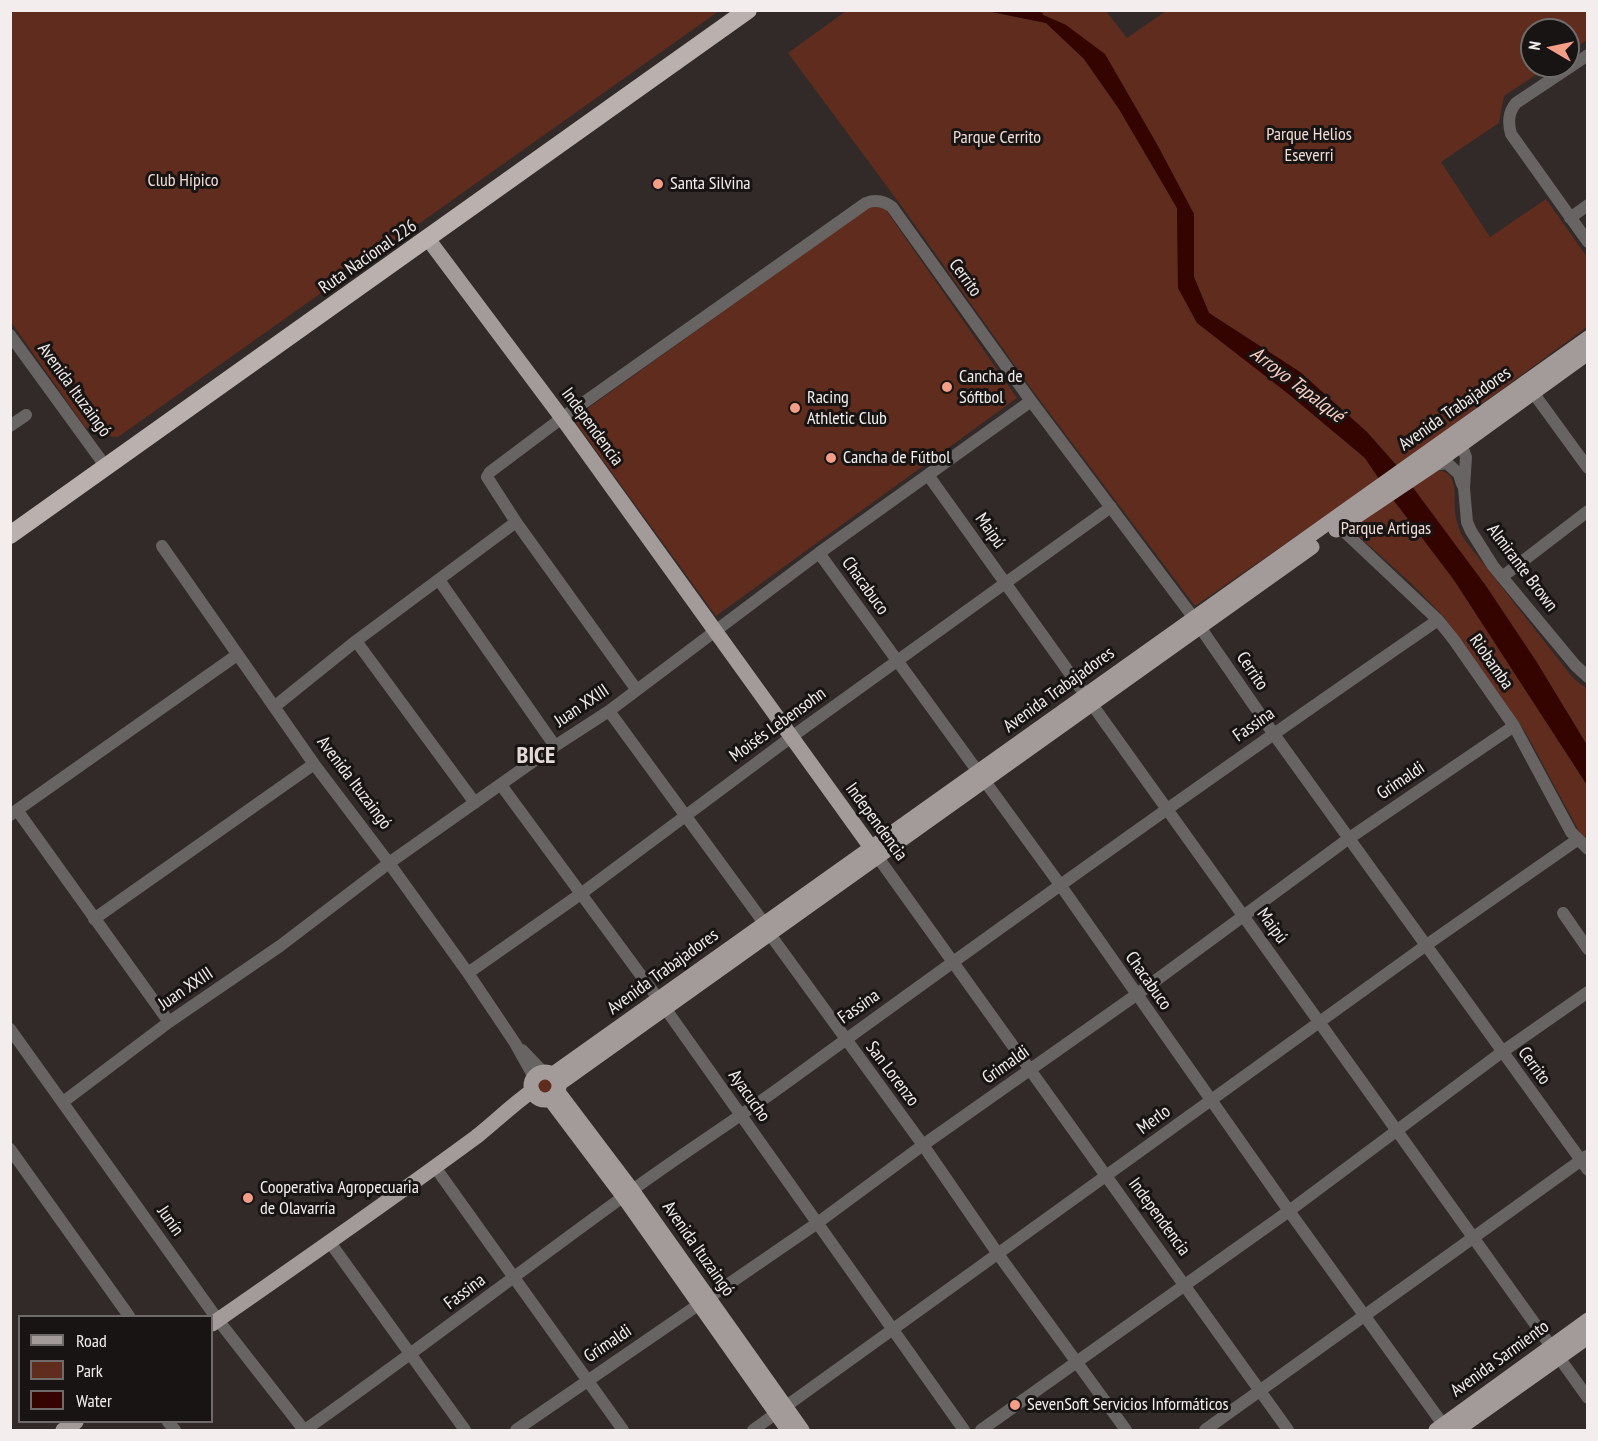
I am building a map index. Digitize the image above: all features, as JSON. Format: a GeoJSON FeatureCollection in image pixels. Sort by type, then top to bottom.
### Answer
{"type":"FeatureCollection","features":[{"type":"Feature","properties":{"kind":"highway","name":"Ruta Nacional 226"},"geometry":{"type":"LineString","coordinates":[[10,535],[748,10]]}},
{"type":"Feature","properties":{"kind":"main road","name":"Independencia"},"geometry":{"type":"LineString","coordinates":[[428,239],[562,418],[873,852]]}},
{"type":"Feature","properties":{"kind":"main road","name":"Avenida Trabajadores"},"geometry":{"type":"LineString","coordinates":[[1530,388],[1587,338]]}},
{"type":"Feature","properties":{"kind":"main road","name":"Avenida Trabajadores"},"geometry":{"type":"LineString","coordinates":[[215,1322],[501,1119],[521,1109],[546,1086],[1358,507],[1428,463],[1458,438],[1530,388],[1587,353]]}},
{"type":"Feature","properties":{"kind":"main road","name":"Avenida Ituzaingó"},"geometry":{"type":"LineString","coordinates":[[546,1086],[627,1193],[781,1410],[802,1431]]}},
{"type":"Feature","properties":{"kind":"main road","name":"Avenida Sarmiento"},"geometry":{"type":"LineString","coordinates":[[1446,1429],[1555,1352],[1587,1320]]}},
{"type":"Feature","properties":{"kind":"main road","name":"Avenida Sarmiento"},"geometry":{"type":"LineString","coordinates":[[1555,1352],[1587,1337]]}},
{"type":"Feature","properties":{"kind":"main road","name":"Avenida Ituzaingó"},"geometry":{"type":"LineString","coordinates":[[781,1410],[788,1431]]}},
{"type":"Feature","properties":{"kind":"street"},"geometry":{"type":"LineString","coordinates":[[1587,56],[1516,103],[1510,110],[1508,122],[1511,134],[1587,242]]}},
{"type":"Feature","properties":{"kind":"street","name":"Cerrito"},"geometry":{"type":"LineString","coordinates":[[562,418],[866,203],[879,200],[892,207],[1031,401],[1197,622],[1348,839],[1502,1052],[1585,1162]]}},
{"type":"Feature","properties":{"kind":"street"},"geometry":{"type":"LineString","coordinates":[[1570,218],[1587,205]]}},
{"type":"Feature","properties":{"kind":"street","name":"Avenida Ituzaingó"},"geometry":{"type":"LineString","coordinates":[[10,335],[106,467]]}},
{"type":"Feature","properties":{"kind":"street"},"geometry":{"type":"LineString","coordinates":[[1530,388],[1587,468]]}},
{"type":"Feature","properties":{"kind":"street","name":"Juan XXIII"},"geometry":{"type":"LineString","coordinates":[[63,1102],[169,1022],[280,946],[389,863],[555,746],[609,711],[819,553],[1031,401]]}},
{"type":"Feature","properties":{"kind":"street"},"geometry":{"type":"LineString","coordinates":[[10,426],[26,415]]}},
{"type":"Feature","properties":{"kind":"street"},"geometry":{"type":"LineString","coordinates":[[562,418],[490,472],[487,477],[516,522],[636,689]]}},
{"type":"Feature","properties":{"kind":"street","name":"Almirante Brown"},"geometry":{"type":"LineString","coordinates":[[1458,438],[1466,457],[1464,488],[1470,531],[1492,566],[1587,675]]}},
{"type":"Feature","properties":{"kind":"street"},"geometry":{"type":"LineString","coordinates":[[1428,463],[1447,463],[1459,474],[1464,488]]}},
{"type":"Feature","properties":{"kind":"street","name":"Maipú"},"geometry":{"type":"LineString","coordinates":[[928,475],[1587,1398]]}},
{"type":"Feature","properties":{"kind":"street","name":"Moisés Lebensohn"},"geometry":{"type":"LineString","coordinates":[[468,973],[582,893],[790,738],[1111,507]]}},
{"type":"Feature","properties":{"kind":"street"},"geometry":{"type":"LineString","coordinates":[[1502,577],[1587,511]]}},
{"type":"Feature","properties":{"kind":"street"},"geometry":{"type":"LineString","coordinates":[[274,707],[356,641],[516,522]]}},
{"type":"Feature","properties":{"kind":"street","name":"Riobamba"},"geometry":{"type":"LineString","coordinates":[[1336,524],[1438,620],[1454,640],[1514,726],[1577,840],[1587,849]]}},
{"type":"Feature","properties":{"kind":"street","name":"Avenida Ituzaingó"},"geometry":{"type":"LineString","coordinates":[[162,546],[314,764],[389,863],[546,1086]]}},
{"type":"Feature","properties":{"kind":"street","name":"Chacabuco"},"geometry":{"type":"LineString","coordinates":[[819,553],[1061,886],[1289,1211],[1446,1429]]}},
{"type":"Feature","properties":{"kind":"street"},"geometry":{"type":"LineString","coordinates":[[439,580],[555,746]]}},
{"type":"Feature","properties":{"kind":"street","name":"Fassina"},"geometry":{"type":"LineString","coordinates":[[304,1431],[411,1355],[627,1193],[741,1116],[844,1039],[1273,733],[1438,620]]}},
{"type":"Feature","properties":{"kind":"street"},"geometry":{"type":"LineString","coordinates":[[356,641],[475,803]]}},
{"type":"Feature","properties":{"kind":"street"},"geometry":{"type":"LineString","coordinates":[[169,1022],[14,813],[237,655]]}},
{"type":"Feature","properties":{"kind":"street","name":"San Lorenzo"},"geometry":{"type":"LineString","coordinates":[[609,711],[844,1039],[923,1145],[998,1254],[1126,1431]]}},
{"type":"Feature","properties":{"kind":"street","name":"Grimaldi"},"geometry":{"type":"LineString","coordinates":[[516,1431],[816,1224],[923,1145],[1136,995],[1348,839],[1514,726]]}},
{"type":"Feature","properties":{"kind":"street"},"geometry":{"type":"LineString","coordinates":[[94,919],[314,764]]}},
{"type":"Feature","properties":{"kind":"street","name":"Ayacucho"},"geometry":{"type":"LineString","coordinates":[[501,785],[662,1004],[964,1431]]}},
{"type":"Feature","properties":{"kind":"street","name":"Merlo"},"geometry":{"type":"LineString","coordinates":[[753,1431],[1425,946],[1577,840]]}},
{"type":"Feature","properties":{"kind":"street","name":"Independencia"},"geometry":{"type":"LineString","coordinates":[[873,852],[1288,1431]]}},
{"type":"Feature","properties":{"kind":"street"},"geometry":{"type":"LineString","coordinates":[[1563,913],[1587,949]]}},
{"type":"Feature","properties":{"kind":"street"},"geometry":{"type":"LineString","coordinates":[[981,1431],[1289,1211],[1396,1129],[1587,992]]}},
{"type":"Feature","properties":{"kind":"street","name":"Junín"},"geometry":{"type":"LineString","coordinates":[[10,1029],[210,1315]]}},
{"type":"Feature","properties":{"kind":"street"},"geometry":{"type":"LineString","coordinates":[[10,1149],[128,1315]]}},
{"type":"Feature","properties":{"kind":"street"},"geometry":{"type":"LineString","coordinates":[[1205,1431],[1474,1238],[1585,1162]]}},
{"type":"Feature","properties":{"kind":"street"},"geometry":{"type":"LineString","coordinates":[[435,1167],[623,1431]]}},
{"type":"Feature","properties":{"kind":"street"},"geometry":{"type":"LineString","coordinates":[[329,1241],[465,1431]]}},
{"type":"Feature","properties":{"kind":"street","name":"Junín"},"geometry":{"type":"LineString","coordinates":[[215,1322],[304,1431]]}},
{"type":"Feature","properties":{"kind":"green space","name":"Club Hípico"},"geometry":{"type":"Polygon","coordinates":[[[10,11],[719,11],[118,437],[102,436],[85,427],[11,322],[10,11]]]}},
{"type":"Feature","properties":{"kind":"green space","name":"Parque Cerrito"},"geometry":{"type":"Polygon","coordinates":[[[846,11],[987,11],[1046,23],[1084,59],[1119,109],[1177,208],[1178,288],[1291,396],[1365,458],[1379,479],[1195,606],[1033,391],[900,204],[788,53],[846,11]]]}},
{"type":"Feature","properties":{"kind":"green space","name":"Parque Helios Eseverri"},"geometry":{"type":"Polygon","coordinates":[[[1034,11],[1106,11],[1127,38],[1166,11],[1587,11],[1587,40],[1580,45],[1580,18],[1520,18],[1520,78],[1531,78],[1504,96],[1499,123],[1441,162],[1490,237],[1546,199],[1587,257],[1587,327],[1397,466],[1367,432],[1300,372],[1209,313],[1194,277],[1194,214],[1066,25],[1034,11]]]}},
{"type":"Feature","properties":{"kind":"green space","name":"Racing Athletic Club"},"geometry":{"type":"Polygon","coordinates":[[[879,200],[1017,398],[716,616],[573,419],[879,200]]]}},
{"type":"Feature","properties":{"kind":"green space","name":"Parque Artigas"},"geometry":{"type":"Polygon","coordinates":[[[1436,470],[1443,471],[1452,479],[1456,519],[1464,539],[1573,678],[1587,689],[1587,745],[1536,661],[1486,586],[1410,486],[1436,470]]]}},
{"type":"Feature","properties":{"kind":"green space","name":"Parque Artigas"},"geometry":{"type":"Polygon","coordinates":[[[1392,498],[1454,580],[1587,785],[1587,841],[1580,833],[1526,733],[1444,617],[1412,584],[1353,531],[1355,522],[1392,498]]]}},
{"type":"Feature","properties":{"kind":"green space"},"geometry":{"type":"Polygon","coordinates":[[[542,1077],[548,1077],[553,1085],[551,1091],[542,1093],[537,1088],[537,1082],[542,1077]]]}},
{"type":"Feature","properties":{"kind":"water"},"geometry":{"type":"Polygon","coordinates":[[[987,11],[1034,11],[1066,25],[1105,54],[1194,214],[1194,277],[1209,313],[1300,372],[1367,432],[1397,466],[1486,586],[1536,661],[1587,745],[1587,785],[1454,580],[1365,458],[1291,396],[1197,323],[1178,288],[1177,208],[1119,109],[1084,59],[1046,23],[987,11]]]}},
{"type":"Feature","properties":{"kind":"waterway","name":"Arroyo Tapalqué"},"geometry":{"type":"LineString","coordinates":[[1033,10],[1042,14]]}},
{"type":"Feature","properties":{"kind":"place","name":"Santa Silvina"},"geometry":{"type":"Point","coordinates":[658,184]}},
{"type":"Feature","properties":{"kind":"place","name":"Cancha de Sóftbol"},"geometry":{"type":"Point","coordinates":[947,387]}},
{"type":"Feature","properties":{"kind":"place","name":"Racing Athletic Club"},"geometry":{"type":"Point","coordinates":[795,408]}},
{"type":"Feature","properties":{"kind":"place","name":"Cancha de Fútbol"},"geometry":{"type":"Point","coordinates":[831,458]}},
{"type":"Feature","properties":{"kind":"place","name":"Cooperativa Agropecuaria de Olavarría"},"geometry":{"type":"Point","coordinates":[248,1198]}},
{"type":"Feature","properties":{"kind":"place","name":"SevenSoft Servicios Informáticos"},"geometry":{"type":"Point","coordinates":[1015,1405]}},
{"type":"Feature","properties":{"kind":"district","name":"BICE"},"geometry":{"type":"Point","coordinates":[536,756]}}]}
